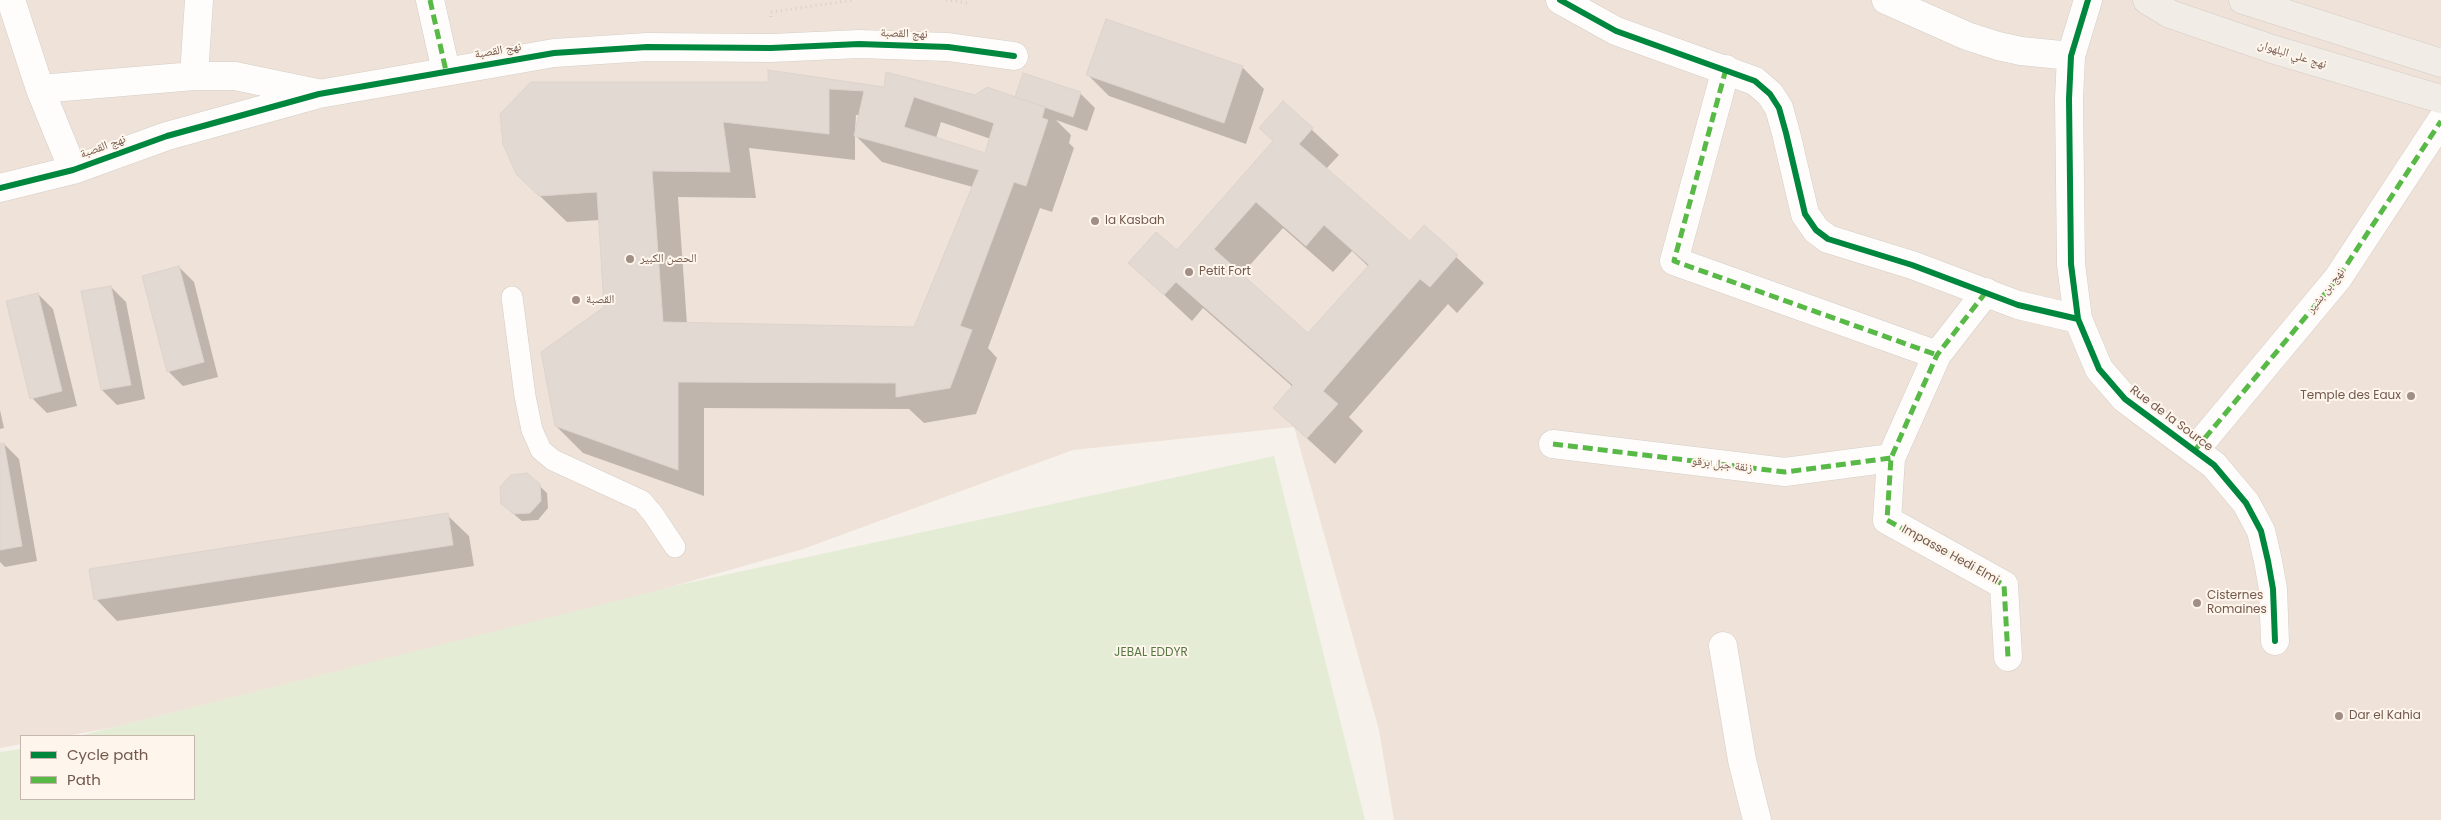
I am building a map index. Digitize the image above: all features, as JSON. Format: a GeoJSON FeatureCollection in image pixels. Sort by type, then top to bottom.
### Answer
{"type":"FeatureCollection","features":[{"type":"Feature","properties":{"kind":"main road","name":"نهج علي البلهوان"},"geometry":{"type":"LineString","coordinates":[[2147,0],[2170,14],[2272,49],[2441,99]]}},
{"type":"Feature","properties":{"kind":"main road"},"geometry":{"type":"LineString","coordinates":[[2243,0],[2441,63]]}},
{"type":"Feature","properties":{"kind":"street"},"geometry":{"type":"LineString","coordinates":[[11,0],[40,89],[73,170]]}},
{"type":"Feature","properties":{"kind":"street"},"geometry":{"type":"LineString","coordinates":[[194,76],[199,0]]}},
{"type":"Feature","properties":{"kind":"street"},"geometry":{"type":"LineString","coordinates":[[430,0],[446,71]]}},
{"type":"Feature","properties":{"kind":"street"},"geometry":{"type":"LineString","coordinates":[[1560,0],[1616,31],[1655,47],[1726,69],[1755,81],[1770,94],[1779,108],[1805,214],[1816,230],[1828,239],[1912,265],[2018,305],[2078,319]]}},
{"type":"Feature","properties":{"kind":"street"},"geometry":{"type":"LineString","coordinates":[[1886,0],[1967,36],[1998,46],[2021,51],[2071,56]]}},
{"type":"Feature","properties":{"kind":"street","name":"Rue de la Source"},"geometry":{"type":"LineString","coordinates":[[2088,0],[2071,56],[2069,99],[2071,264],[2078,319],[2099,369],[2125,400],[2214,465],[2246,503],[2261,531],[2273,589],[2275,641]]}},
{"type":"Feature","properties":{"kind":"street","name":"نهج القصبة"},"geometry":{"type":"LineString","coordinates":[[0,188],[73,170],[167,136],[319,94],[554,53],[647,47],[771,48],[869,45],[948,47],[1014,56]]}},
{"type":"Feature","properties":{"kind":"street"},"geometry":{"type":"LineString","coordinates":[[1726,69],[1674,261],[1937,355]]}},
{"type":"Feature","properties":{"kind":"street"},"geometry":{"type":"LineString","coordinates":[[40,89],[194,76],[235,76],[319,94]]}},
{"type":"Feature","properties":{"kind":"street","name":"نهج بن بشير"},"geometry":{"type":"LineString","coordinates":[[2195,450],[2338,278],[2441,121]]}},
{"type":"Feature","properties":{"kind":"street"},"geometry":{"type":"LineString","coordinates":[[1891,458],[1937,355],[1986,292]]}},
{"type":"Feature","properties":{"kind":"street","name":"زنقة جبل برقو"},"geometry":{"type":"LineString","coordinates":[[1553,444],[1785,472],[1891,458]]}},
{"type":"Feature","properties":{"kind":"street","name":"Impasse Hedi Elmi"},"geometry":{"type":"LineString","coordinates":[[1891,458],[1887,520],[2004,585],[2008,658]]}},
{"type":"Feature","properties":{"kind":"street"},"geometry":{"type":"LineString","coordinates":[[1723,646],[1742,760],[1757,820]]}},
{"type":"Feature","properties":{"kind":"lane"},"geometry":{"type":"LineString","coordinates":[[512,297],[532,430],[541,450],[553,460],[642,501],[675,547]]}},
{"type":"Feature","properties":{"kind":"path"},"geometry":{"type":"LineString","coordinates":[[946,0],[967,3]]}},
{"type":"Feature","properties":{"kind":"shaded area"},"geometry":{"type":"Polygon","coordinates":[[[0,0],[2441,0],[2441,820],[1394,820],[1379,730],[1294,427],[1073,450],[803,549],[482,641],[173,717],[72,735],[20,735],[20,744],[0,748],[0,0]]]}},
{"type":"Feature","properties":{"kind":"green space","name":"JEBAL EDDYR"},"geometry":{"type":"Polygon","coordinates":[[[1274,456],[1365,820],[0,820],[0,752],[20,749],[20,800],[195,800],[195,735],[83,735],[683,584],[1274,456]]]}},
{"type":"Feature","properties":{"kind":"building"},"geometry":{"type":"Polygon","coordinates":[[[1106,19],[1243,66],[1224,123],[1086,75],[1106,19]]]}},
{"type":"Feature","properties":{"kind":"building","name":"الحصن الكبير"},"geometry":{"type":"Polygon","coordinates":[[[768,70],[884,87],[886,72],[975,95],[987,87],[1045,107],[1042,118],[1048,120],[1026,186],[1014,182],[960,326],[972,330],[950,388],[896,397],[896,383],[678,382],[678,470],[555,426],[541,352],[604,307],[597,192],[539,196],[516,174],[503,144],[500,114],[531,82],[768,82],[768,70]],[[829,89],[829,134],[723,122],[730,172],[652,171],[663,322],[914,327],[979,170],[854,136],[864,91],[829,89]],[[914,97],[904,127],[985,153],[994,123],[914,97]]]}},
{"type":"Feature","properties":{"kind":"building"},"geometry":{"type":"Polygon","coordinates":[[[1023,73],[1081,92],[1073,117],[1015,97],[1023,73]]]}},
{"type":"Feature","properties":{"kind":"building","name":"Petit Fort"},"geometry":{"type":"Polygon","coordinates":[[[1283,101],[1313,128],[1299,144],[1410,241],[1424,225],[1458,255],[1430,287],[1420,279],[1323,391],[1338,404],[1307,438],[1273,408],[1293,385],[1176,282],[1164,295],[1128,263],[1156,232],[1177,250],[1273,141],[1259,128],[1283,101]],[[1256,202],[1214,249],[1308,333],[1369,265],[1324,225],[1306,246],[1256,202]]]}},
{"type":"Feature","properties":{"kind":"building"},"geometry":{"type":"Polygon","coordinates":[[[179,266],[204,362],[167,372],[142,276],[179,266]]]}},
{"type":"Feature","properties":{"kind":"building"},"geometry":{"type":"Polygon","coordinates":[[[111,286],[131,385],[101,390],[81,291],[111,286]]]}},
{"type":"Feature","properties":{"kind":"building"},"geometry":{"type":"Polygon","coordinates":[[[38,293],[62,391],[30,399],[6,301],[38,293]]]}},
{"type":"Feature","properties":{"kind":"building"},"geometry":{"type":"Polygon","coordinates":[[[4,443],[22,546],[0,550],[0,444],[4,443]]]}},
{"type":"Feature","properties":{"kind":"building"},"geometry":{"type":"Polygon","coordinates":[[[527,473],[540,484],[541,501],[530,513],[514,514],[501,504],[500,487],[511,475],[527,473]]]}},
{"type":"Feature","properties":{"kind":"building"},"geometry":{"type":"Polygon","coordinates":[[[448,513],[453,545],[94,600],[89,569],[448,513]]]}},
{"type":"Feature","properties":{"kind":"marked path"},"geometry":{"type":"LineString","coordinates":[[430,0],[446,71]]}},
{"type":"Feature","properties":{"kind":"marked path"},"geometry":{"type":"LineString","coordinates":[[1726,69],[1674,261],[1937,355]]}},
{"type":"Feature","properties":{"kind":"marked path"},"geometry":{"type":"LineString","coordinates":[[2195,450],[2338,278],[2441,121]]}},
{"type":"Feature","properties":{"kind":"marked path"},"geometry":{"type":"LineString","coordinates":[[1986,292],[1937,355],[1891,458],[1887,520],[2004,585],[2008,657]]}},
{"type":"Feature","properties":{"kind":"marked path"},"geometry":{"type":"LineString","coordinates":[[1553,444],[1785,472],[1891,458]]}},
{"type":"Feature","properties":{"kind":"cycle path"},"geometry":{"type":"LineString","coordinates":[[1560,0],[1616,31],[1755,81],[1770,94],[1779,108],[1805,214],[1816,230],[1828,239],[1912,265],[2018,305],[2078,319]]}},
{"type":"Feature","properties":{"kind":"cycle path"},"geometry":{"type":"LineString","coordinates":[[2088,0],[2071,56],[2069,99],[2071,264],[2078,319],[2099,369],[2125,399],[2214,465],[2246,503],[2261,531],[2268,561],[2273,589],[2275,641]]}},
{"type":"Feature","properties":{"kind":"cycle path"},"geometry":{"type":"LineString","coordinates":[[0,188],[73,170],[167,136],[319,94],[554,53],[647,47],[771,48],[859,44],[948,47],[1014,56]]}},
{"type":"Feature","properties":{"kind":"place","name":"la Kasbah"},"geometry":{"type":"Point","coordinates":[1095,221]}},
{"type":"Feature","properties":{"kind":"place","name":"الحصن الكبير"},"geometry":{"type":"Point","coordinates":[630,259]}},
{"type":"Feature","properties":{"kind":"place","name":"Petit Fort"},"geometry":{"type":"Point","coordinates":[1189,272]}},
{"type":"Feature","properties":{"kind":"place","name":"القصبة"},"geometry":{"type":"Point","coordinates":[576,300]}},
{"type":"Feature","properties":{"kind":"place","name":"Temple des Eaux"},"geometry":{"type":"Point","coordinates":[2411,396]}},
{"type":"Feature","properties":{"kind":"place","name":"Cisternes Romaines"},"geometry":{"type":"Point","coordinates":[2197,603]}},
{"type":"Feature","properties":{"kind":"place","name":"Dar el Kahia"},"geometry":{"type":"Point","coordinates":[2339,716]}}]}
